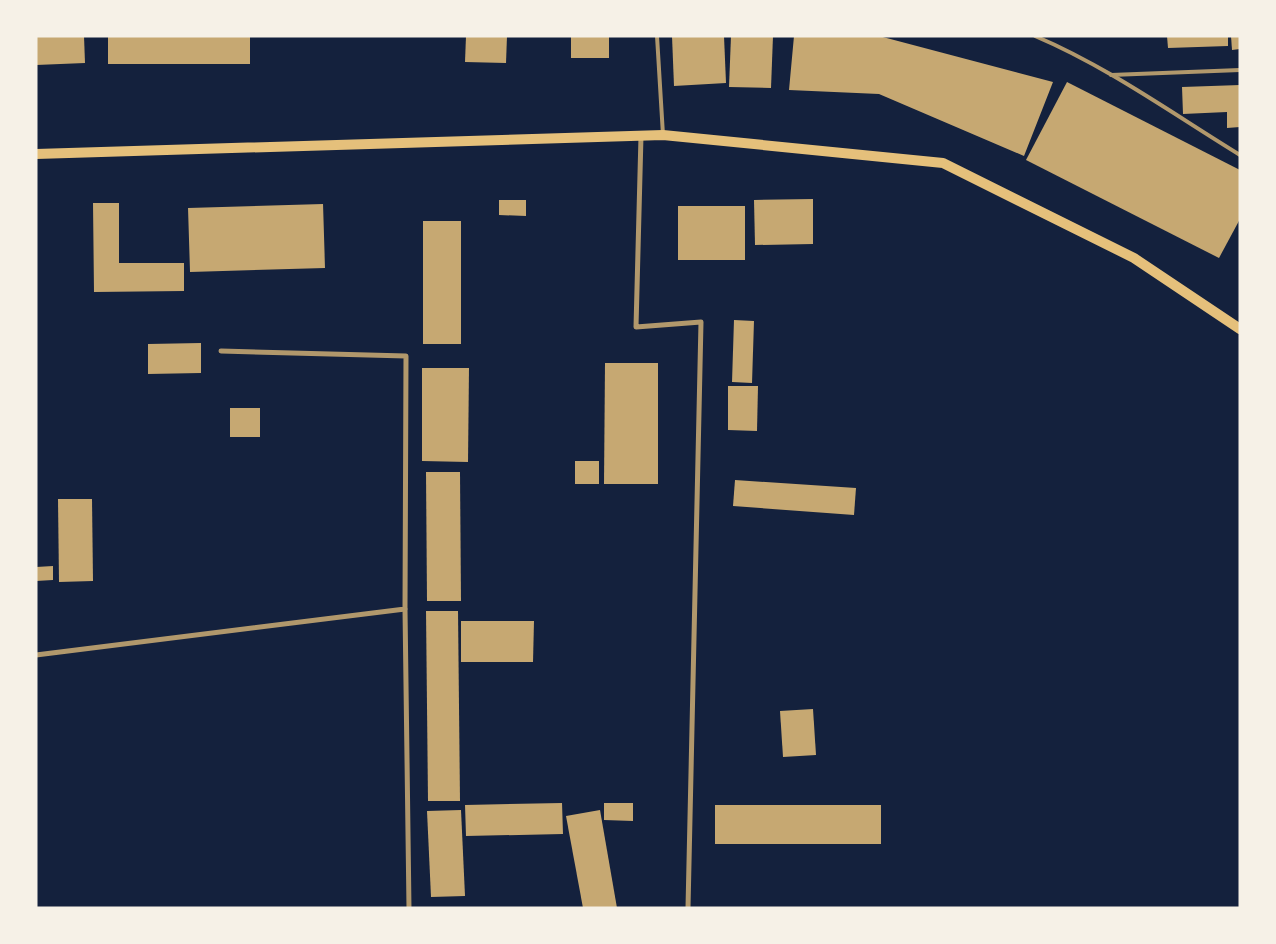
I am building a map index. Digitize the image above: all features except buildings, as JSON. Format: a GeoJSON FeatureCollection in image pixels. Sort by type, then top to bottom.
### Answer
{"type":"FeatureCollection","features":[{"type":"Feature","properties":{"kind":"main road"},"geometry":{"type":"LineString","coordinates":[[36,154],[663,135],[943,162],[1134,258],[1240,329]]}},
{"type":"Feature","properties":{"kind":"street"},"geometry":{"type":"LineString","coordinates":[[642,135],[636,327],[701,322],[688,908]]}},
{"type":"Feature","properties":{"kind":"street"},"geometry":{"type":"LineString","coordinates":[[221,351],[406,356],[405,609],[409,908]]}},
{"type":"Feature","properties":{"kind":"street"},"geometry":{"type":"LineString","coordinates":[[36,655],[405,609]]}},
{"type":"Feature","properties":{"kind":"lane"},"geometry":{"type":"LineString","coordinates":[[657,36],[663,135]]}},
{"type":"Feature","properties":{"kind":"lane"},"geometry":{"type":"LineString","coordinates":[[1035,36],[1111,75],[1240,155]]}},
{"type":"Feature","properties":{"kind":"lane"},"geometry":{"type":"LineString","coordinates":[[1111,75],[1240,70]]}}]}
